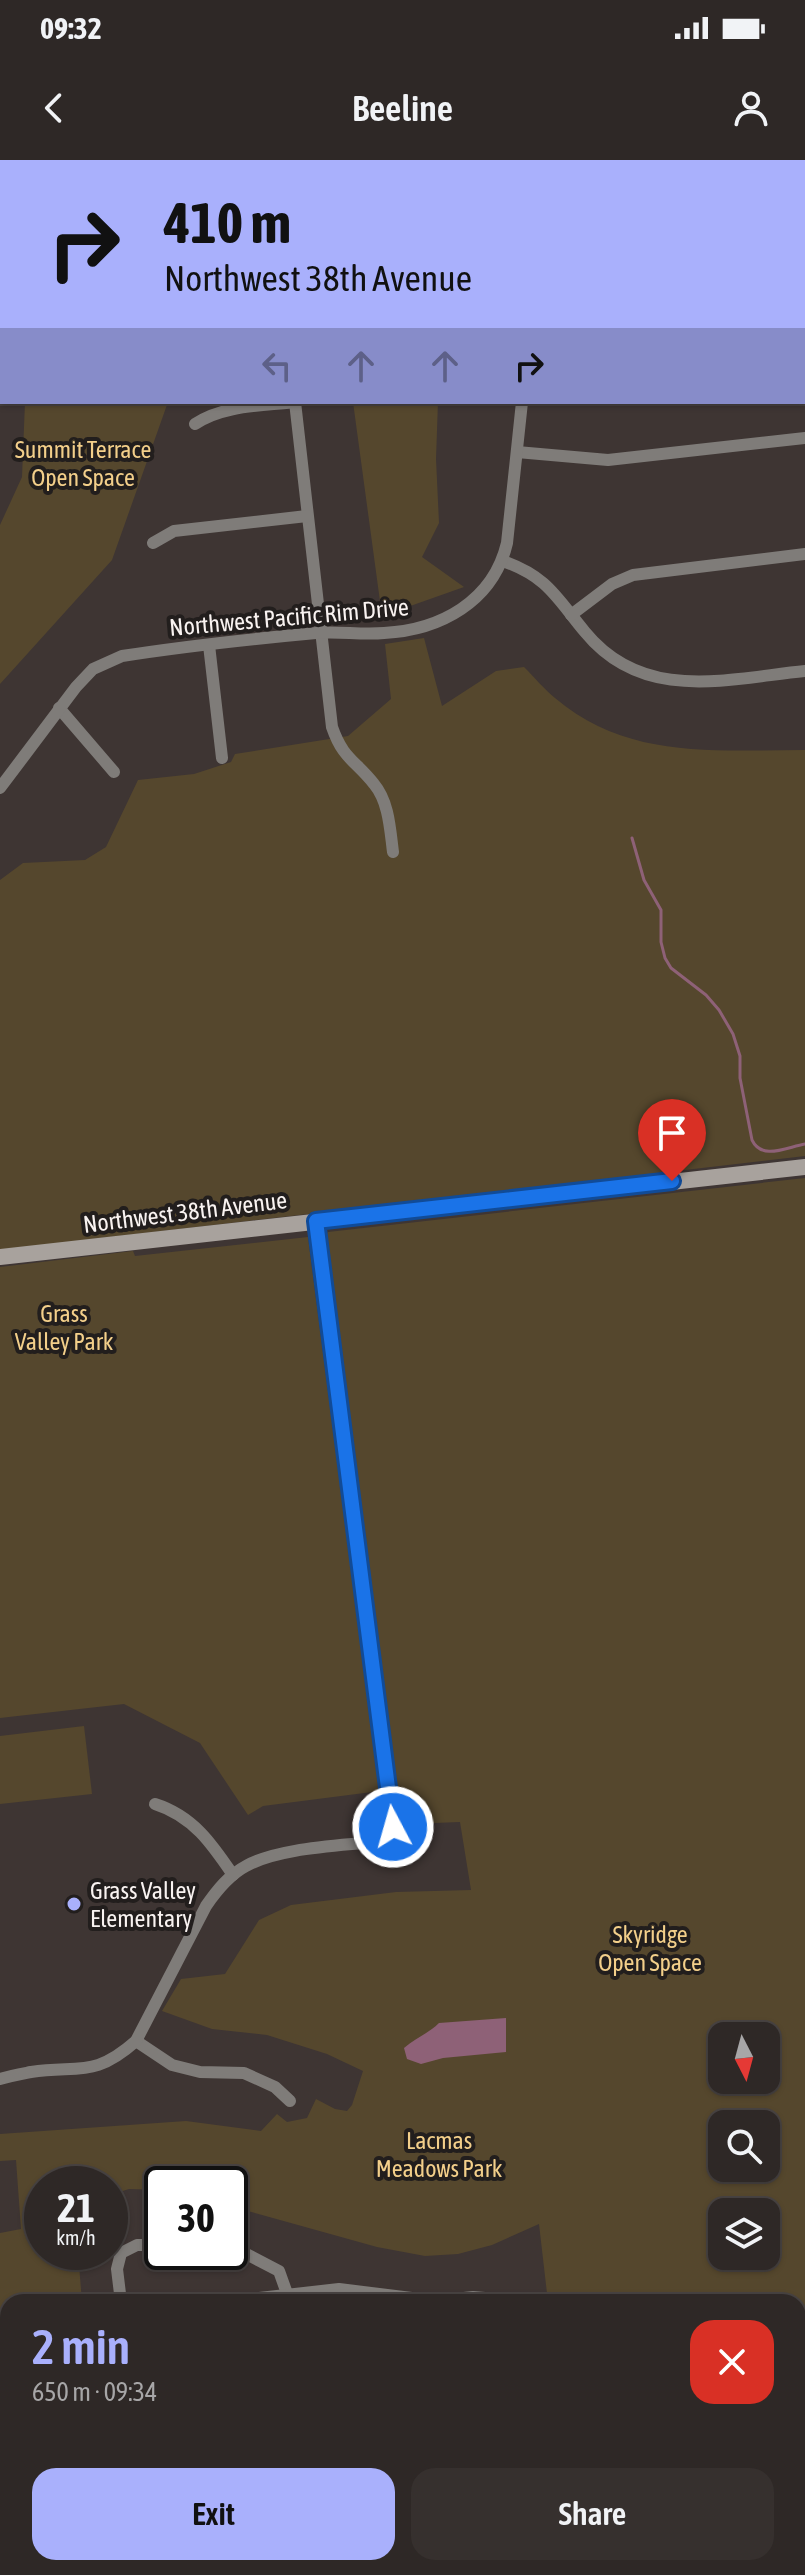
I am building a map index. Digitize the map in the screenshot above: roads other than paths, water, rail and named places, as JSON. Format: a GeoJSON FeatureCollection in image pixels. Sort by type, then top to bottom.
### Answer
{"type":"FeatureCollection","features":[{"type":"Feature","properties":{"kind":"street"},"geometry":{"type":"LineString","coordinates":[[195,424],[206,416],[224,411],[279,404]]}},
{"type":"Feature","properties":{"kind":"street"},"geometry":{"type":"LineString","coordinates":[[295,404],[332,727],[339,748],[374,783],[381,795],[388,816],[393,852]]}},
{"type":"Feature","properties":{"kind":"street","name":"Northwest Pacific Rim Drive"},"geometry":{"type":"LineString","coordinates":[[0,788],[59,708],[93,669],[122,656],[320,632],[414,630],[467,608],[489,586],[503,561],[522,404]]}},
{"type":"Feature","properties":{"kind":"street"},"geometry":{"type":"LineString","coordinates":[[517,452],[608,460],[805,438]]}},
{"type":"Feature","properties":{"kind":"street"},"geometry":{"type":"LineString","coordinates":[[153,543],[174,531],[307,516]]}},
{"type":"Feature","properties":{"kind":"street"},"geometry":{"type":"LineString","coordinates":[[571,615],[612,584],[633,575],[805,554]]}},
{"type":"Feature","properties":{"kind":"street"},"geometry":{"type":"LineString","coordinates":[[503,561],[526,569],[545,583],[610,657],[637,672],[667,681],[701,682],[805,671]]}},
{"type":"Feature","properties":{"kind":"street"},"geometry":{"type":"LineString","coordinates":[[209,645],[222,758]]}},
{"type":"Feature","properties":{"kind":"street"},"geometry":{"type":"LineString","coordinates":[[59,708],[114,772]]}},
{"type":"Feature","properties":{"kind":"street","name":"Northwest 38th Avenue"},"geometry":{"type":"LineString","coordinates":[[0,1257],[805,1167]]}},
{"type":"Feature","properties":{"kind":"street"},"geometry":{"type":"LineString","coordinates":[[0,2079],[33,2072],[78,2071],[95,2067],[111,2060],[136,2041],[206,1906],[233,1875],[261,1859],[280,1854],[382,1841],[389,1837],[393,1820],[316,1221]]}},
{"type":"Feature","properties":{"kind":"street"},"geometry":{"type":"LineString","coordinates":[[155,1804],[176,1811],[210,1840],[233,1875]]}},
{"type":"Feature","properties":{"kind":"street"},"geometry":{"type":"LineString","coordinates":[[136,2041],[172,2065],[200,2072],[244,2073],[275,2087],[290,2101]]}},
{"type":"Feature","properties":{"kind":"street"},"geometry":{"type":"LineString","coordinates":[[120,2294],[117,2269],[121,2253],[144,2245]]}},
{"type":"Feature","properties":{"kind":"street"},"geometry":{"type":"LineString","coordinates":[[248,2255],[279,2271],[288,2294]]}},
{"type":"Feature","properties":{"kind":"street"},"geometry":{"type":"LineString","coordinates":[[317,2294],[351,2289],[386,2294]]}},
{"type":"Feature","properties":{"kind":"waterway"},"geometry":{"type":"LineString","coordinates":[[632,838],[644,880],[661,910],[661,942],[665,958],[671,968],[706,995],[733,1034],[740,1056],[740,1078],[752,1140],[756,1146],[768,1151],[805,1144]]}},
{"type":"Feature","properties":{"kind":"place","name":"Grass Valley Elementary"},"geometry":{"type":"Point","coordinates":[74,1904]}},
{"type":"Feature","properties":{"kind":"park label","name":"Summit Terrace Open Space"},"geometry":{"type":"Point","coordinates":[83,463]}},
{"type":"Feature","properties":{"kind":"park label","name":"Grass Valley Park"},"geometry":{"type":"Point","coordinates":[64,1327]}},
{"type":"Feature","properties":{"kind":"park label","name":"Skyridge Open Space"},"geometry":{"type":"Point","coordinates":[650,1948]}},
{"type":"Feature","properties":{"kind":"park label","name":"Lacmas Meadows Park"},"geometry":{"type":"Point","coordinates":[439,2154]}}]}
